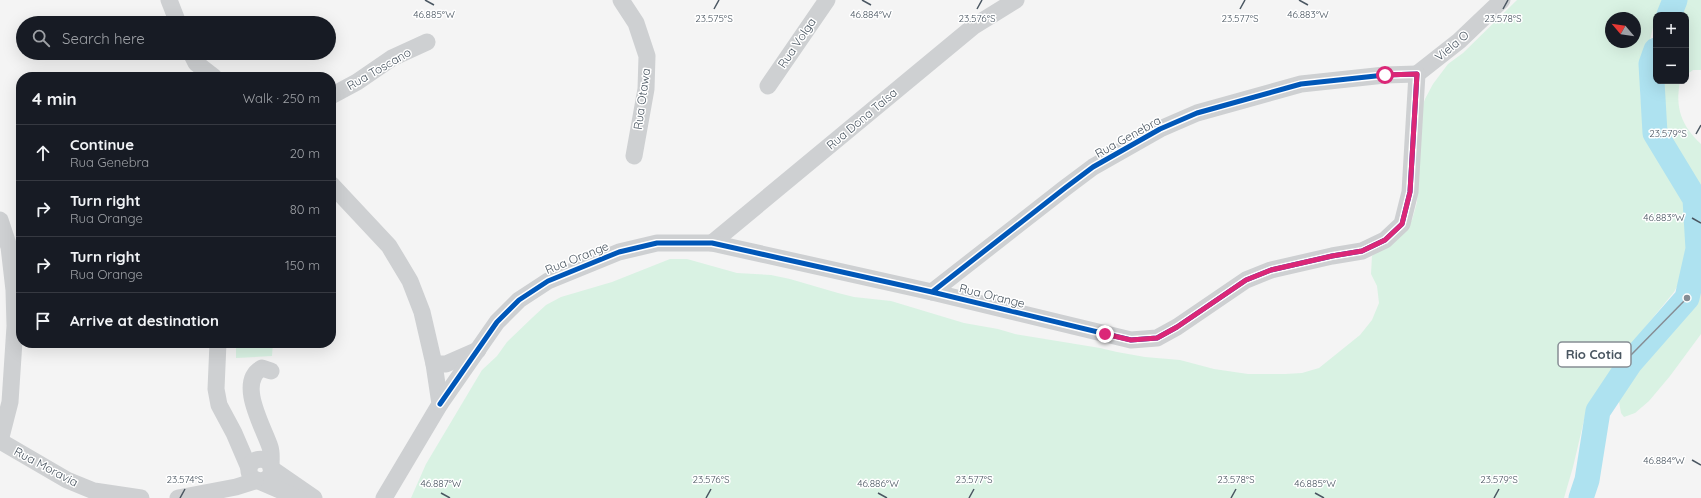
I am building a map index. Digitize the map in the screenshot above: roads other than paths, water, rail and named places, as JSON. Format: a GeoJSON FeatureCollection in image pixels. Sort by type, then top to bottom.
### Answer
{"type":"FeatureCollection","features":[{"type":"Feature","properties":{"kind":"street"},"geometry":{"type":"LineString","coordinates":[[169,0],[175,16]]}},
{"type":"Feature","properties":{"kind":"street","name":"Rua Otawa"},"geometry":{"type":"LineString","coordinates":[[621,0],[636,23],[647,56],[646,88],[634,156]]}},
{"type":"Feature","properties":{"kind":"street","name":"Rua Volga"},"geometry":{"type":"LineString","coordinates":[[768,86],[827,0]]}},
{"type":"Feature","properties":{"kind":"street","name":"Rua Dona Taísa"},"geometry":{"type":"LineString","coordinates":[[712,243],[974,26],[1016,0]]}},
{"type":"Feature","properties":{"kind":"street","name":"Viela O"},"geometry":{"type":"LineString","coordinates":[[1417,74],[1459,41],[1502,0]]}},
{"type":"Feature","properties":{"kind":"street","name":"Rua Toscano"},"geometry":{"type":"LineString","coordinates":[[336,93],[392,58],[427,42]]}},
{"type":"Feature","properties":{"kind":"street"},"geometry":{"type":"LineString","coordinates":[[196,64],[207,72]]}},
{"type":"Feature","properties":{"kind":"street","name":"Rua Orange"},"geometry":{"type":"LineString","coordinates":[[384,498],[440,404],[480,349],[497,322],[519,300],[548,281],[619,252],[657,243],[712,243],[932,292],[1131,340],[1157,338],[1177,327],[1246,280],[1271,270],[1332,256],[1362,251],[1385,240],[1402,224],[1410,192],[1417,74]]}},
{"type":"Feature","properties":{"kind":"street","name":"Rua Genebra"},"geometry":{"type":"LineString","coordinates":[[932,292],[1087,171],[1166,127],[1197,113],[1301,84],[1385,75],[1417,74]]}},
{"type":"Feature","properties":{"kind":"street"},"geometry":{"type":"LineString","coordinates":[[336,189],[389,246],[410,281],[422,312],[434,364],[440,404]]}},
{"type":"Feature","properties":{"kind":"street"},"geometry":{"type":"LineString","coordinates":[[0,220],[9,248],[14,290],[15,326],[10,402],[0,441]]}},
{"type":"Feature","properties":{"kind":"street"},"geometry":{"type":"LineString","coordinates":[[218,348],[216,389],[219,405],[234,433],[260,471],[298,498]]}},
{"type":"Feature","properties":{"kind":"street"},"geometry":{"type":"LineString","coordinates":[[434,364],[446,364],[480,349]]}},
{"type":"Feature","properties":{"kind":"street"},"geometry":{"type":"LineString","coordinates":[[178,498],[218,491],[260,471],[271,449],[253,405],[251,390],[253,376],[257,371],[262,368],[271,372]]}},
{"type":"Feature","properties":{"kind":"street","name":"Rua Moravia"},"geometry":{"type":"LineString","coordinates":[[0,441],[67,480],[94,491],[141,498]]}},
{"type":"Feature","properties":{"kind":"street"},"geometry":{"type":"LineString","coordinates":[[260,471],[314,498]]}},
{"type":"Feature","properties":{"kind":"waterway"},"geometry":{"type":"LineString","coordinates":[[1670,12],[1675,0]]}},
{"type":"Feature","properties":{"kind":"waterway"},"geometry":{"type":"LineString","coordinates":[[1581,498],[1587,480],[1598,411],[1630,363],[1687,298],[1698,249],[1695,199],[1655,133],[1651,64],[1653,58]]}},
{"type":"Feature","properties":{"kind":"place","name":"Rio Cotia"},"geometry":{"type":"Point","coordinates":[1687,298]}}]}
